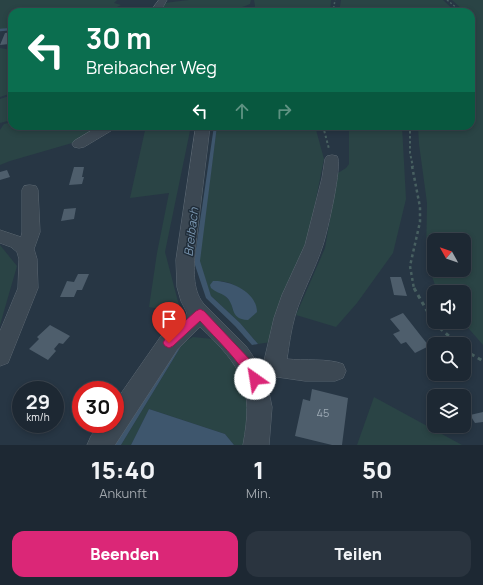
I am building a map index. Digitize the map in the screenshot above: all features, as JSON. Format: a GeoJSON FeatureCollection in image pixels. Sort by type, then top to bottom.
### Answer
{"type":"FeatureCollection","features":[{"type":"Feature","properties":{"kind":"street"},"geometry":{"type":"LineString","coordinates":[[79,144],[102,130]]}},
{"type":"Feature","properties":{"kind":"street"},"geometry":{"type":"LineString","coordinates":[[202,130],[193,190],[184,272],[189,299],[200,314],[249,367],[265,373],[335,371]]}},
{"type":"Feature","properties":{"kind":"street"},"geometry":{"type":"LineString","coordinates":[[256,445],[260,426],[259,389],[292,295],[314,245],[330,178],[332,159]]}},
{"type":"Feature","properties":{"kind":"street"},"geometry":{"type":"LineString","coordinates":[[24,249],[32,232],[30,190]]}},
{"type":"Feature","properties":{"kind":"street"},"geometry":{"type":"LineString","coordinates":[[0,236],[17,242],[24,249],[28,259],[28,288],[0,356]]}},
{"type":"Feature","properties":{"kind":"street"},"geometry":{"type":"LineString","coordinates":[[124,408],[169,343],[200,314]]}},
{"type":"Feature","properties":{"kind":"street"},"geometry":{"type":"LineString","coordinates":[[100,445],[108,433]]}},
{"type":"Feature","properties":{"kind":"path"},"geometry":{"type":"LineString","coordinates":[[447,0],[457,8]]}},
{"type":"Feature","properties":{"kind":"path"},"geometry":{"type":"LineString","coordinates":[[324,130],[332,159]]}},
{"type":"Feature","properties":{"kind":"path"},"geometry":{"type":"LineString","coordinates":[[410,130],[410,153],[420,207],[420,222],[410,266],[414,289],[434,323],[450,337]]}},
{"type":"Feature","properties":{"kind":"path"},"geometry":{"type":"LineString","coordinates":[[471,354],[483,361]]}},
{"type":"Feature","properties":{"kind":"green space"},"geometry":{"type":"Polygon","coordinates":[[[0,0],[117,0],[114,3],[121,5],[115,8],[8,8],[8,29],[0,30],[0,0]]]}},
{"type":"Feature","properties":{"kind":"green space"},"geometry":{"type":"Polygon","coordinates":[[[189,0],[251,0],[250,4],[240,8],[161,8],[164,3],[189,0]]]}},
{"type":"Feature","properties":{"kind":"green space"},"geometry":{"type":"Polygon","coordinates":[[[254,0],[331,0],[330,8],[254,8],[254,0]]]}},
{"type":"Feature","properties":{"kind":"green space"},"geometry":{"type":"Polygon","coordinates":[[[341,0],[443,0],[452,8],[340,8],[341,0]]]}},
{"type":"Feature","properties":{"kind":"green space"},"geometry":{"type":"Polygon","coordinates":[[[452,0],[483,0],[483,345],[469,329],[471,329],[471,285],[435,285],[432,277],[471,277],[471,233],[427,233],[427,261],[426,258],[427,203],[418,130],[475,130],[475,8],[461,8],[452,0]]]}},
{"type":"Feature","properties":{"kind":"green space"},"geometry":{"type":"Polygon","coordinates":[[[0,48],[8,49],[8,94],[0,97],[0,48]]]}},
{"type":"Feature","properties":{"kind":"green space"},"geometry":{"type":"Polygon","coordinates":[[[8,96],[8,121],[0,123],[0,99],[8,96]]]}},
{"type":"Feature","properties":{"kind":"green space"},"geometry":{"type":"Polygon","coordinates":[[[8,123],[8,130],[97,130],[79,141],[0,165],[0,130],[4,124],[8,123]]]}},
{"type":"Feature","properties":{"kind":"green space"},"geometry":{"type":"Polygon","coordinates":[[[145,130],[190,130],[165,252],[181,313],[149,307],[157,253],[169,193],[130,198],[145,130]]]}},
{"type":"Feature","properties":{"kind":"green space"},"geometry":{"type":"Polygon","coordinates":[[[216,130],[316,130],[324,159],[307,244],[271,342],[258,344],[240,323],[211,296],[199,261],[216,130]],[[221,281],[225,296],[231,302],[233,310],[246,292],[230,283],[221,281]]]}},
{"type":"Feature","properties":{"kind":"green space"},"geometry":{"type":"Polygon","coordinates":[[[349,130],[402,130],[406,199],[393,253],[357,303],[336,327],[296,315],[325,248],[338,173],[349,164],[349,130]]]}},
{"type":"Feature","properties":{"kind":"green space"},"geometry":{"type":"Polygon","coordinates":[[[0,245],[17,266],[0,325],[0,245]]]}},
{"type":"Feature","properties":{"kind":"green space"},"geometry":{"type":"Polygon","coordinates":[[[193,337],[213,339],[228,353],[243,372],[252,398],[246,445],[234,445],[225,434],[149,409],[131,445],[121,445],[183,343],[193,337]]]}},
{"type":"Feature","properties":{"kind":"green space"},"geometry":{"type":"Polygon","coordinates":[[[374,397],[427,426],[427,433],[440,433],[462,445],[357,445],[374,397]]]}},
{"type":"Feature","properties":{"kind":"water"},"geometry":{"type":"Polygon","coordinates":[[[213,130],[216,130],[200,261],[211,296],[240,323],[258,344],[252,345],[206,298],[194,262],[213,130]]]}},
{"type":"Feature","properties":{"kind":"water"},"geometry":{"type":"Polygon","coordinates":[[[213,281],[220,281],[234,285],[248,293],[256,305],[257,312],[248,320],[238,317],[235,314],[229,300],[211,288],[210,285],[213,281]]]}},
{"type":"Feature","properties":{"kind":"water"},"geometry":{"type":"Polygon","coordinates":[[[177,343],[183,343],[121,445],[114,445],[121,433],[124,433],[124,429],[177,343]]]}},
{"type":"Feature","properties":{"kind":"water"},"geometry":{"type":"Polygon","coordinates":[[[149,409],[225,434],[234,445],[131,445],[149,409]]]}},
{"type":"Feature","properties":{"kind":"building"},"geometry":{"type":"Polygon","coordinates":[[[5,33],[8,33],[8,44],[0,45],[5,33]]]}},
{"type":"Feature","properties":{"kind":"building"},"geometry":{"type":"Polygon","coordinates":[[[74,167],[84,167],[82,184],[69,185],[74,167]]]}},
{"type":"Feature","properties":{"kind":"building"},"geometry":{"type":"Polygon","coordinates":[[[7,170],[10,177],[0,180],[0,172],[7,170]]]}},
{"type":"Feature","properties":{"kind":"building"},"geometry":{"type":"Polygon","coordinates":[[[76,208],[74,219],[61,221],[64,209],[76,208]]]}},
{"type":"Feature","properties":{"kind":"building"},"geometry":{"type":"Polygon","coordinates":[[[78,274],[89,274],[82,290],[77,290],[74,297],[60,297],[67,281],[74,282],[78,274]]]}},
{"type":"Feature","properties":{"kind":"building"},"geometry":{"type":"Polygon","coordinates":[[[390,277],[401,277],[407,296],[394,295],[390,277]]]}},
{"type":"Feature","properties":{"kind":"building"},"geometry":{"type":"Polygon","coordinates":[[[403,313],[427,343],[427,347],[415,353],[406,342],[401,344],[393,334],[400,331],[390,319],[403,313]]]}},
{"type":"Feature","properties":{"kind":"building"},"geometry":{"type":"Polygon","coordinates":[[[50,325],[70,336],[63,344],[59,343],[54,349],[56,351],[48,360],[29,349],[39,339],[37,337],[50,325]]]}},
{"type":"Feature","properties":{"kind":"building"},"geometry":{"type":"Polygon","coordinates":[[[312,389],[348,398],[342,445],[332,445],[295,436],[303,399],[310,401],[312,389]]]}},
{"type":"Feature","properties":{"kind":"building"},"geometry":{"type":"Polygon","coordinates":[[[483,412],[483,422],[475,423],[471,415],[483,412]]]}},
{"type":"Feature","properties":{"kind":"waterway"},"geometry":{"type":"LineString","coordinates":[[0,30],[8,29]]}},
{"type":"Feature","properties":{"kind":"route"},"geometry":{"type":"LineString","coordinates":[[169,343],[200,314],[240,356],[249,367],[255,379]]}},
{"type":"Feature","properties":{"kind":"water label","name":"Breibach"},"geometry":{"type":"Point","coordinates":[191,232]}}]}
